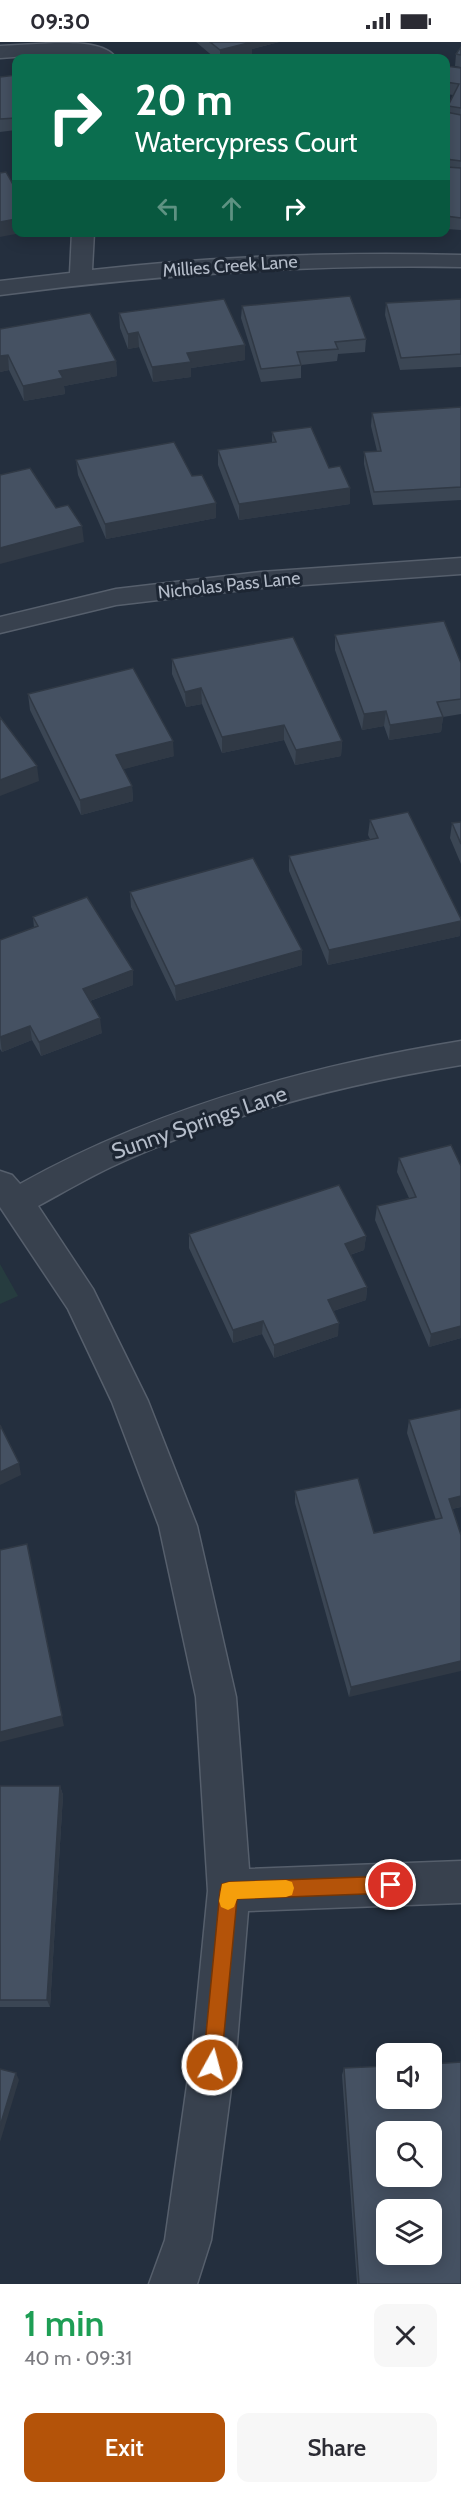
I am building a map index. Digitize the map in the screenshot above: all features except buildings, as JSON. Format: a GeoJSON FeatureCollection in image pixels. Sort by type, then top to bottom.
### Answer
{"type":"FeatureCollection","features":[{"type":"Feature","properties":{"kind":"street"},"geometry":{"type":"LineString","coordinates":[[0,52],[72,49],[100,54]]}},
{"type":"Feature","properties":{"kind":"street"},"geometry":{"type":"LineString","coordinates":[[81,277],[83,237]]}},
{"type":"Feature","properties":{"kind":"street","name":"Millies Creek Lane"},"geometry":{"type":"LineString","coordinates":[[0,288],[81,277],[278,262],[461,261]]}},
{"type":"Feature","properties":{"kind":"street","name":"Nicholas Pass Lane"},"geometry":{"type":"LineString","coordinates":[[0,626],[116,597],[261,580],[461,566]]}},
{"type":"Feature","properties":{"kind":"street","name":"Sunny Springs Lane"},"geometry":{"type":"LineString","coordinates":[[9,1193],[240,1103],[389,1064],[461,1053]]}},
{"type":"Feature","properties":{"kind":"street"},"geometry":{"type":"LineString","coordinates":[[9,1193],[81,1299],[130,1401],[178,1526],[216,1697],[229,1891],[215,2043],[188,2240],[173,2284]]}},
{"type":"Feature","properties":{"kind":"street"},"geometry":{"type":"LineString","coordinates":[[229,1891],[461,1882]]}},
{"type":"Feature","properties":{"kind":"green space"},"geometry":{"type":"Polygon","coordinates":[[[0,1264],[18,1296],[0,1304],[0,1264]]]}},
{"type":"Feature","properties":{"kind":"slow traffic"},"geometry":{"type":"LineString","coordinates":[[228,1901],[229,1891],[286,1888]]}},
{"type":"Feature","properties":{"kind":"route"},"geometry":{"type":"LineString","coordinates":[[212,2065],[229,1891],[391,1885]]}}]}
